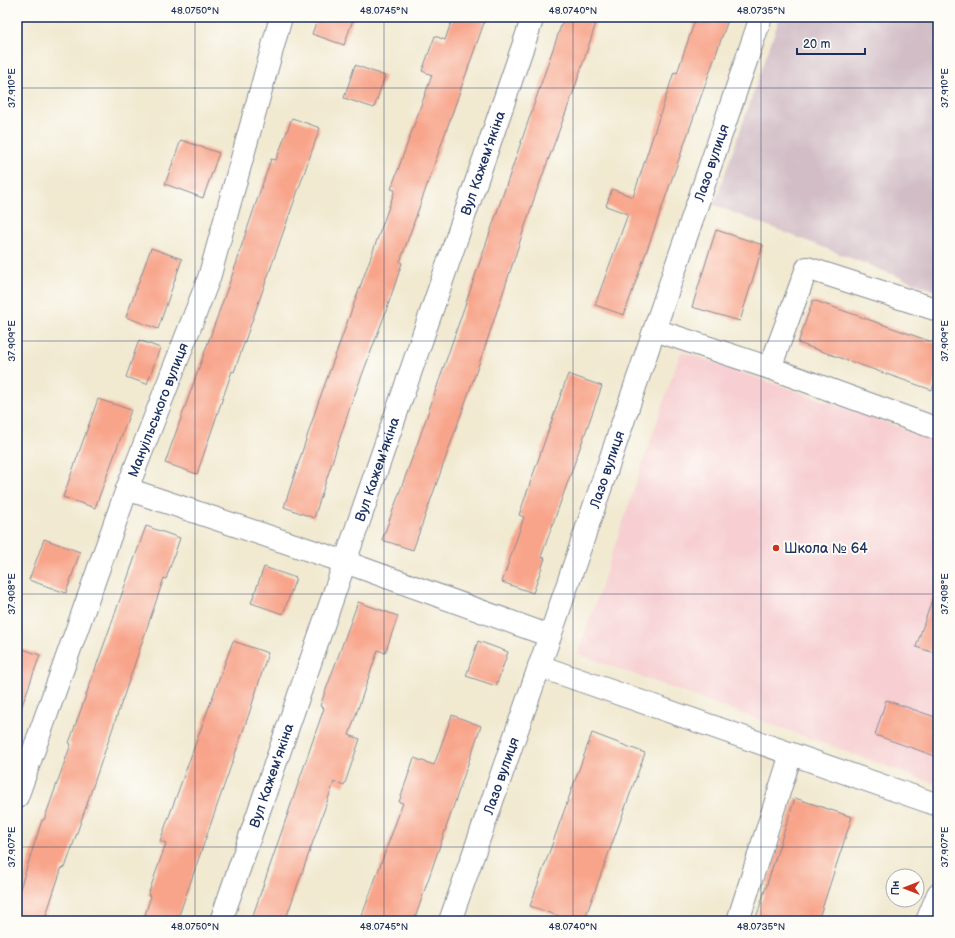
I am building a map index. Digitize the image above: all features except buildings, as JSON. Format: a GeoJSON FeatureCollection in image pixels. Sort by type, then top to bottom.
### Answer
{"type":"FeatureCollection","features":[{"type":"Feature","properties":{"kind":"street","name":"Мануільського вулиця"},"geometry":{"type":"LineString","coordinates":[[17,797],[127,489],[209,278],[281,17]]}},
{"type":"Feature","properties":{"kind":"street","name":"Вул Кажем'якіна"},"geometry":{"type":"LineString","coordinates":[[221,921],[533,17]]}},
{"type":"Feature","properties":{"kind":"street","name":"Лазо вулиця"},"geometry":{"type":"LineString","coordinates":[[450,921],[550,636],[761,17]]}},
{"type":"Feature","properties":{"kind":"street"},"geometry":{"type":"LineString","coordinates":[[770,368],[808,268],[938,310]]}},
{"type":"Feature","properties":{"kind":"street"},"geometry":{"type":"LineString","coordinates":[[655,330],[770,368],[938,429]]}},
{"type":"Feature","properties":{"kind":"street"},"geometry":{"type":"LineString","coordinates":[[127,489],[345,562],[550,636]]}},
{"type":"Feature","properties":{"kind":"street"},"geometry":{"type":"LineString","coordinates":[[539,666],[938,805]]}},
{"type":"Feature","properties":{"kind":"street"},"geometry":{"type":"LineString","coordinates":[[738,921],[791,754]]}},
{"type":"Feature","properties":{"kind":"street"},"geometry":{"type":"LineString","coordinates":[[927,921],[938,894]]}},
{"type":"Feature","properties":{"kind":"shaded area"},"geometry":{"type":"Polygon","coordinates":[[[780,17],[938,17],[938,292],[714,205],[780,17]]]}},
{"type":"Feature","properties":{"kind":"shaded area","name":"Школа № 64"},"geometry":{"type":"Polygon","coordinates":[[[681,351],[938,441],[938,785],[578,654],[681,351]]]}},
{"type":"Feature","properties":{"kind":"place","name":"Школа № 64"},"geometry":{"type":"Point","coordinates":[776,548]}}]}
